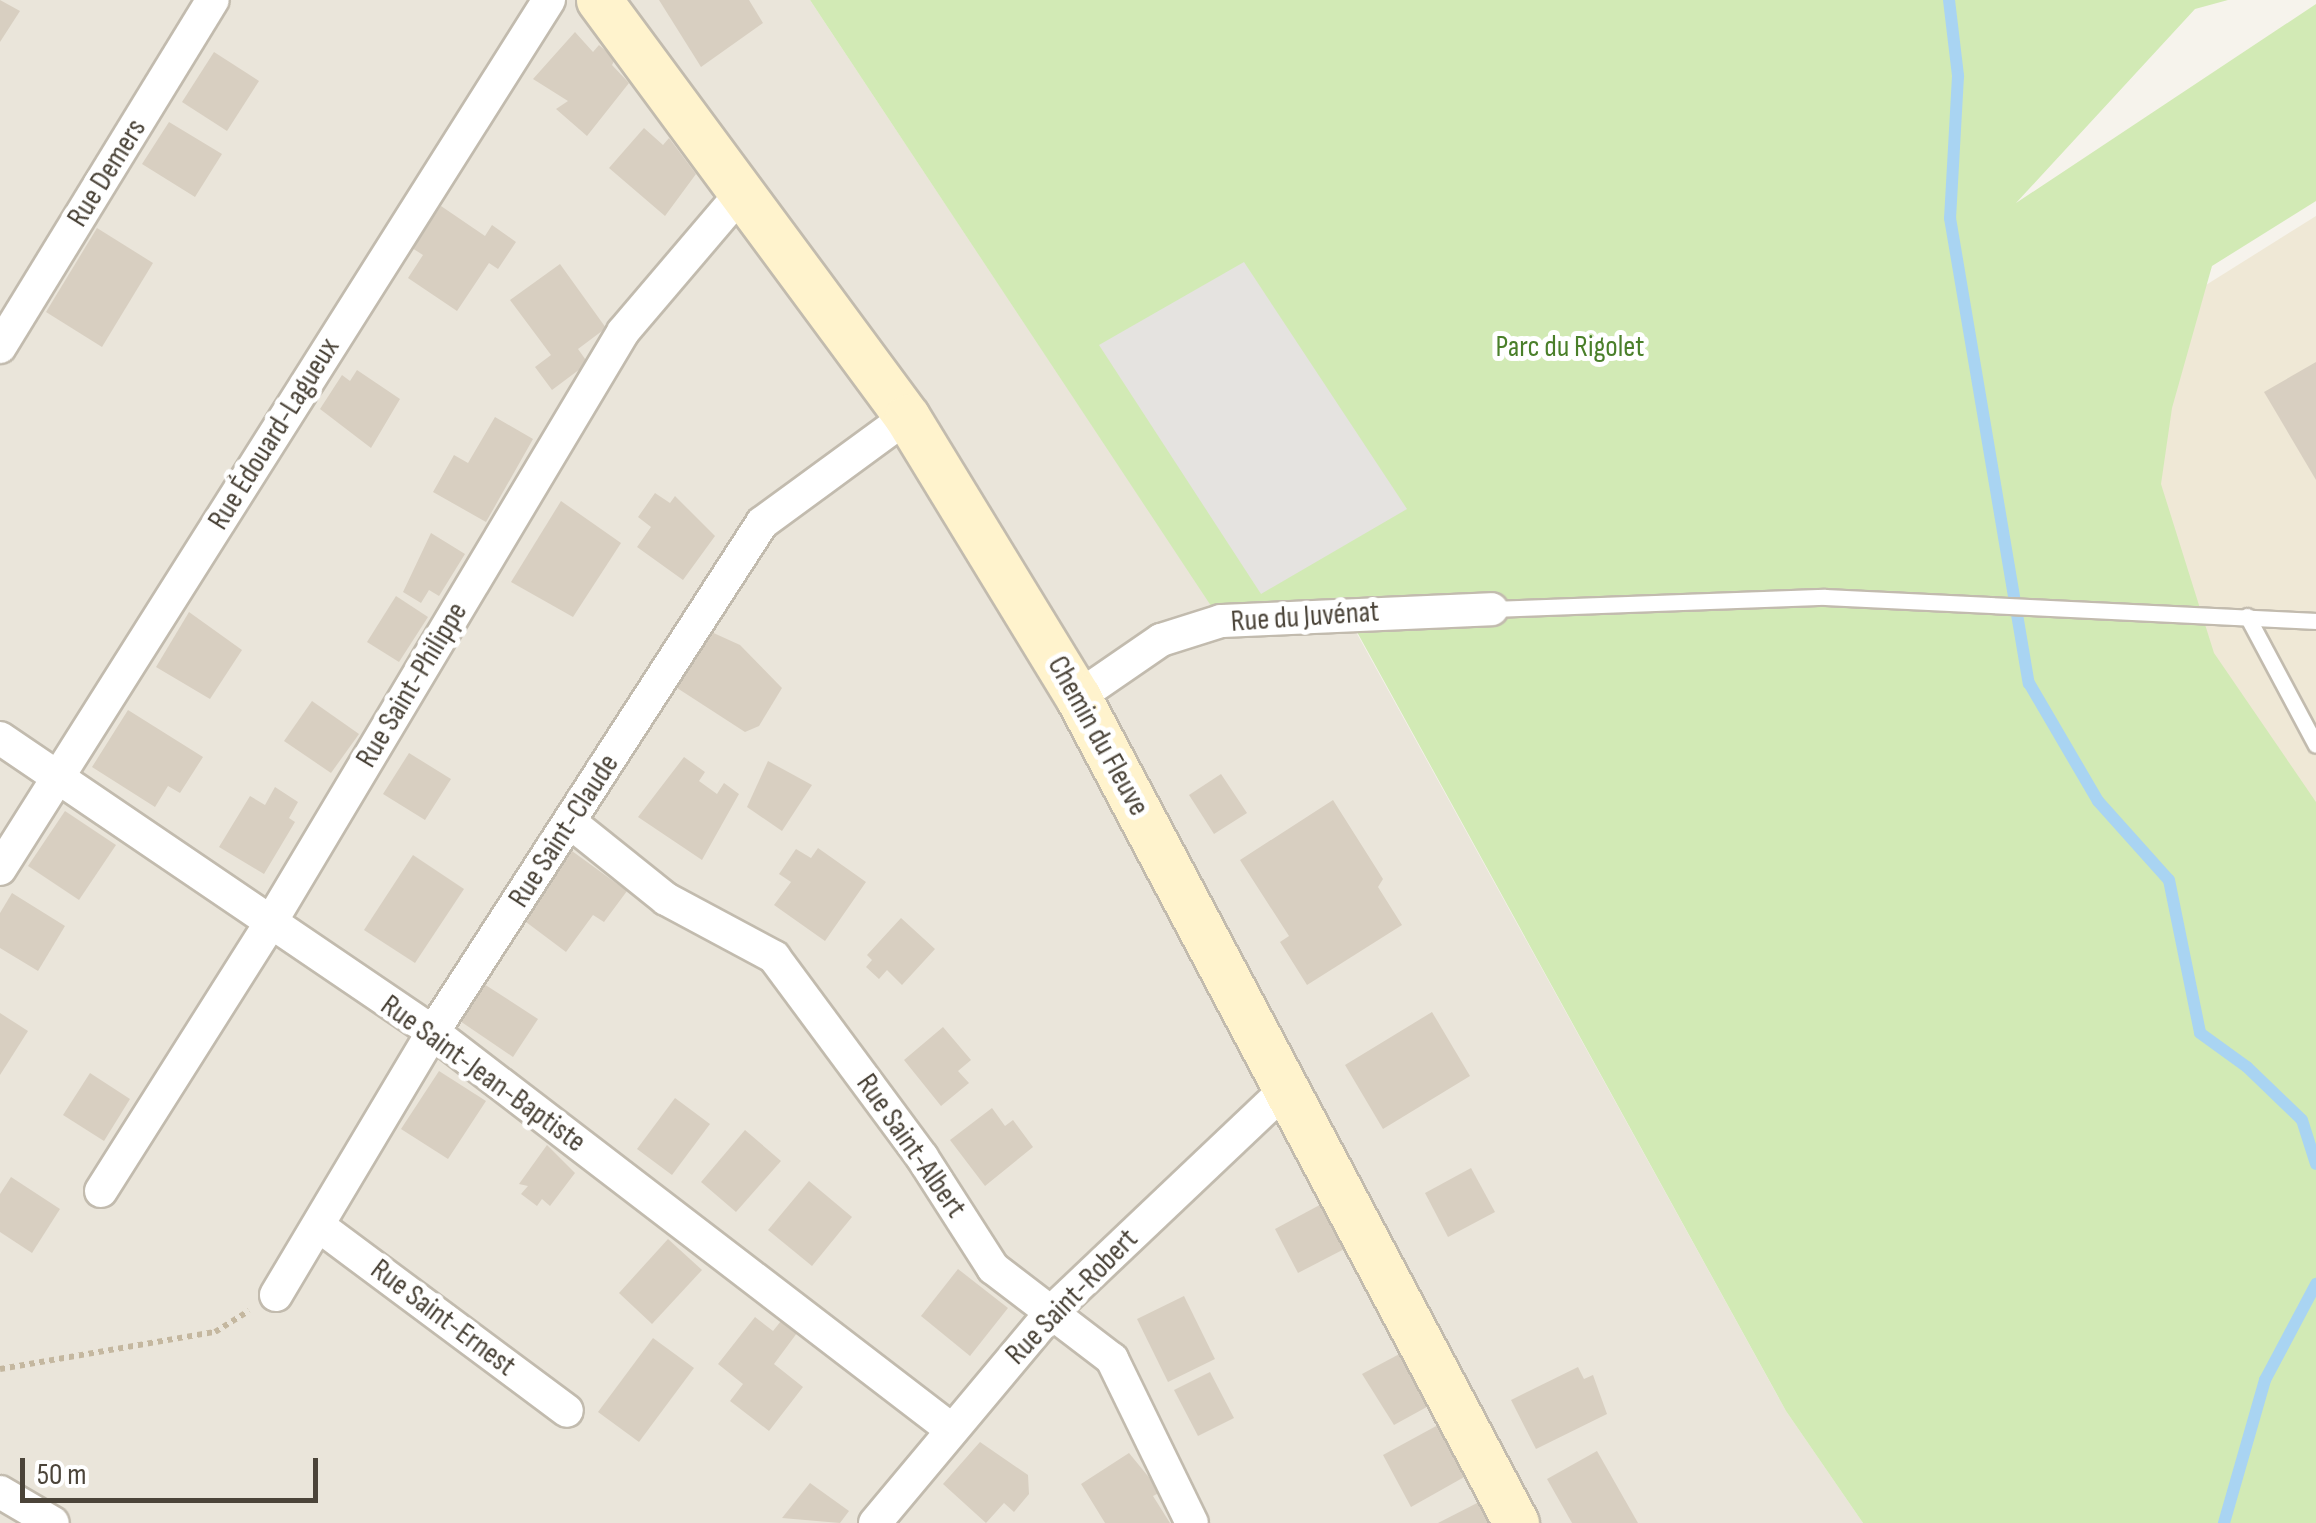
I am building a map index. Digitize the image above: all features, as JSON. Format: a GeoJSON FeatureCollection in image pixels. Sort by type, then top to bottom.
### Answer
{"type":"FeatureCollection","features":[{"type":"Feature","properties":{"kind":"street","name":"Rue Demers"},"geometry":{"type":"LineString","coordinates":[[0,347],[213,0]]}},
{"type":"Feature","properties":{"kind":"street","name":"Rue Édouard-Lagueux"},"geometry":{"type":"LineString","coordinates":[[0,869],[549,0]]}},
{"type":"Feature","properties":{"kind":"street","name":"Chemin du Fleuve"},"geometry":{"type":"LineString","coordinates":[[598,0],[907,417],[1078,696],[1516,1523]]}},
{"type":"Feature","properties":{"kind":"street","name":"Rue Saint-Philippe"},"geometry":{"type":"LineString","coordinates":[[102,1191],[269,926],[623,332],[742,192]]}},
{"type":"Feature","properties":{"kind":"street","name":"Rue Saint-Claude"},"geometry":{"type":"LineString","coordinates":[[276,1295],[433,1032],[762,523],[907,417]]}},
{"type":"Feature","properties":{"kind":"street","name":"Rue du Juvénat"},"geometry":{"type":"LineString","coordinates":[[1078,696],[1161,640],[1221,620],[1492,609]]}},
{"type":"Feature","properties":{"kind":"street","name":"Rue Saint-Jean-Baptiste"},"geometry":{"type":"LineString","coordinates":[[0,738],[269,926],[433,1032],[952,1430]]}},
{"type":"Feature","properties":{"kind":"street","name":"Rue Saint-Albert"},"geometry":{"type":"LineString","coordinates":[[570,822],[666,899],[774,957],[922,1157],[993,1268],[1112,1360],[1192,1523]]}},
{"type":"Feature","properties":{"kind":"street","name":"Rue Saint-Robert"},"geometry":{"type":"LineString","coordinates":[[879,1521],[1052,1311],[1288,1087]]}},
{"type":"Feature","properties":{"kind":"street","name":"Rue Saint-Ernest"},"geometry":{"type":"LineString","coordinates":[[319,1226],[566,1411]]}},
{"type":"Feature","properties":{"kind":"street"},"geometry":{"type":"LineString","coordinates":[[0,1492],[53,1523]]}},
{"type":"Feature","properties":{"kind":"lane"},"geometry":{"type":"LineString","coordinates":[[1492,609],[1825,597],[2120,608],[2316,621]]}},
{"type":"Feature","properties":{"kind":"lane"},"geometry":{"type":"LineString","coordinates":[[2247,616],[2316,746]]}},
{"type":"Feature","properties":{"kind":"path"},"geometry":{"type":"LineString","coordinates":[[0,1369],[215,1332],[276,1295]]}},
{"type":"Feature","properties":{"kind":"shaded area"},"geometry":{"type":"Polygon","coordinates":[[[0,0],[810,0],[1221,620],[1345,612],[1786,1411],[1863,1523],[0,1523],[0,0]]]}},
{"type":"Feature","properties":{"kind":"shaded area"},"geometry":{"type":"Polygon","coordinates":[[[2316,216],[2316,904],[2072,369],[2316,216]]]}},
{"type":"Feature","properties":{"kind":"shaded area"},"geometry":{"type":"Polygon","coordinates":[[[1244,262],[1407,509],[1261,594],[1099,345],[1244,262]]]}},
{"type":"Feature","properties":{"kind":"green space","name":"Parc du Rigolet"},"geometry":{"type":"Polygon","coordinates":[[[810,0],[2228,0],[2195,9],[2016,203],[2316,4],[2316,201],[2212,266],[2172,408],[2161,484],[2214,653],[2316,802],[2316,1523],[1863,1523],[1786,1411],[1346,612],[1221,621],[810,0]]]}},
{"type":"Feature","properties":{"kind":"building"},"geometry":{"type":"Polygon","coordinates":[[[0,0],[20,11],[0,42],[0,0]]]}},
{"type":"Feature","properties":{"kind":"building"},"geometry":{"type":"Polygon","coordinates":[[[659,0],[749,0],[763,23],[701,67],[659,0]]]}},
{"type":"Feature","properties":{"kind":"building"},"geometry":{"type":"Polygon","coordinates":[[[575,32],[593,52],[599,45],[615,59],[612,65],[629,83],[587,136],[556,109],[568,101],[533,79],[575,32]]]}},
{"type":"Feature","properties":{"kind":"building"},"geometry":{"type":"Polygon","coordinates":[[[214,52],[259,81],[227,131],[182,102],[214,52]]]}},
{"type":"Feature","properties":{"kind":"building"},"geometry":{"type":"Polygon","coordinates":[[[169,122],[222,154],[195,197],[142,164],[169,122]]]}},
{"type":"Feature","properties":{"kind":"building"},"geometry":{"type":"Polygon","coordinates":[[[644,128],[663,145],[669,138],[696,174],[665,216],[609,168],[644,128]]]}},
{"type":"Feature","properties":{"kind":"building"},"geometry":{"type":"Polygon","coordinates":[[[441,206],[485,236],[492,225],[516,242],[498,269],[489,263],[457,311],[408,278],[423,255],[412,248],[441,206]]]}},
{"type":"Feature","properties":{"kind":"building"},"geometry":{"type":"Polygon","coordinates":[[[97,228],[153,263],[102,347],[46,312],[97,228]]]}},
{"type":"Feature","properties":{"kind":"building"},"geometry":{"type":"Polygon","coordinates":[[[560,264],[606,328],[578,349],[588,363],[552,390],[535,367],[551,355],[510,300],[560,264]]]}},
{"type":"Feature","properties":{"kind":"building"},"geometry":{"type":"Polygon","coordinates":[[[2316,362],[2316,480],[2264,392],[2316,362]]]}},
{"type":"Feature","properties":{"kind":"building"},"geometry":{"type":"Polygon","coordinates":[[[357,370],[400,399],[371,448],[320,409],[342,375],[350,381],[357,370]]]}},
{"type":"Feature","properties":{"kind":"building"},"geometry":{"type":"Polygon","coordinates":[[[495,417],[533,439],[486,522],[433,492],[454,455],[468,463],[495,417]]]}},
{"type":"Feature","properties":{"kind":"building"},"geometry":{"type":"Polygon","coordinates":[[[655,493],[670,503],[675,496],[715,536],[683,580],[637,547],[651,527],[638,517],[655,493]]]}},
{"type":"Feature","properties":{"kind":"building"},"geometry":{"type":"Polygon","coordinates":[[[561,501],[621,543],[573,617],[511,582],[561,501]]]}},
{"type":"Feature","properties":{"kind":"building"},"geometry":{"type":"Polygon","coordinates":[[[431,533],[465,554],[439,596],[429,590],[421,603],[403,592],[431,533]]]}},
{"type":"Feature","properties":{"kind":"building"},"geometry":{"type":"Polygon","coordinates":[[[396,596],[428,617],[399,662],[367,642],[396,596]]]}},
{"type":"Feature","properties":{"kind":"building"},"geometry":{"type":"Polygon","coordinates":[[[189,612],[242,650],[210,699],[156,667],[189,612]]]}},
{"type":"Feature","properties":{"kind":"building"},"geometry":{"type":"Polygon","coordinates":[[[707,630],[740,645],[782,688],[759,726],[745,732],[674,686],[707,630]]]}},
{"type":"Feature","properties":{"kind":"building"},"geometry":{"type":"Polygon","coordinates":[[[312,701],[359,734],[331,773],[284,741],[312,701]]]}},
{"type":"Feature","properties":{"kind":"building"},"geometry":{"type":"Polygon","coordinates":[[[128,710],[203,757],[180,793],[168,786],[155,807],[92,767],[128,710]]]}},
{"type":"Feature","properties":{"kind":"building"},"geometry":{"type":"Polygon","coordinates":[[[409,753],[451,779],[425,820],[383,794],[409,753]]]}},
{"type":"Feature","properties":{"kind":"building"},"geometry":{"type":"Polygon","coordinates":[[[684,757],[705,772],[699,781],[717,794],[724,783],[739,794],[702,860],[638,817],[684,757]]]}},
{"type":"Feature","properties":{"kind":"building"},"geometry":{"type":"Polygon","coordinates":[[[768,761],[812,785],[782,831],[747,807],[768,761]]]}},
{"type":"Feature","properties":{"kind":"building"},"geometry":{"type":"Polygon","coordinates":[[[1221,774],[1247,813],[1214,834],[1189,795],[1221,774]]]}},
{"type":"Feature","properties":{"kind":"building"},"geometry":{"type":"Polygon","coordinates":[[[275,787],[298,802],[289,818],[295,822],[264,874],[219,847],[250,796],[265,805],[275,787]]]}},
{"type":"Feature","properties":{"kind":"building"},"geometry":{"type":"Polygon","coordinates":[[[1333,800],[1383,879],[1378,887],[1402,925],[1307,985],[1280,942],[1289,936],[1240,860],[1333,800]]]}},
{"type":"Feature","properties":{"kind":"building"},"geometry":{"type":"Polygon","coordinates":[[[65,811],[116,845],[79,900],[28,866],[65,811]]]}},
{"type":"Feature","properties":{"kind":"building"},"geometry":{"type":"Polygon","coordinates":[[[818,848],[866,882],[825,941],[774,905],[791,882],[779,874],[796,849],[811,858],[818,848]]]}},
{"type":"Feature","properties":{"kind":"building"},"geometry":{"type":"Polygon","coordinates":[[[572,851],[627,891],[604,922],[593,915],[566,952],[522,919],[572,851]]]}},
{"type":"Feature","properties":{"kind":"building"},"geometry":{"type":"Polygon","coordinates":[[[413,855],[464,889],[415,963],[364,930],[413,855]]]}},
{"type":"Feature","properties":{"kind":"building"},"geometry":{"type":"Polygon","coordinates":[[[12,893],[65,926],[38,971],[0,948],[0,913],[12,893]]]}},
{"type":"Feature","properties":{"kind":"building"},"geometry":{"type":"Polygon","coordinates":[[[901,918],[935,949],[902,985],[887,970],[879,979],[866,967],[872,960],[867,955],[901,918]]]}},
{"type":"Feature","properties":{"kind":"building"},"geometry":{"type":"Polygon","coordinates":[[[484,984],[538,1019],[513,1057],[460,1021],[484,984]]]}},
{"type":"Feature","properties":{"kind":"building"},"geometry":{"type":"Polygon","coordinates":[[[1432,1012],[1470,1076],[1383,1129],[1345,1065],[1432,1012]]]}},
{"type":"Feature","properties":{"kind":"building"},"geometry":{"type":"Polygon","coordinates":[[[0,1013],[28,1031],[0,1075],[0,1013]]]}},
{"type":"Feature","properties":{"kind":"building"},"geometry":{"type":"Polygon","coordinates":[[[943,1027],[971,1060],[958,1071],[969,1083],[941,1106],[904,1060],[943,1027]]]}},
{"type":"Feature","properties":{"kind":"building"},"geometry":{"type":"Polygon","coordinates":[[[439,1071],[486,1101],[448,1159],[401,1129],[439,1071]]]}},
{"type":"Feature","properties":{"kind":"building"},"geometry":{"type":"Polygon","coordinates":[[[90,1073],[130,1099],[104,1141],[63,1115],[90,1073]]]}},
{"type":"Feature","properties":{"kind":"building"},"geometry":{"type":"Polygon","coordinates":[[[675,1098],[710,1124],[672,1175],[637,1149],[675,1098]]]}},
{"type":"Feature","properties":{"kind":"building"},"geometry":{"type":"Polygon","coordinates":[[[992,1108],[1005,1126],[1013,1120],[1033,1147],[985,1186],[950,1140],[992,1108]]]}},
{"type":"Feature","properties":{"kind":"building"},"geometry":{"type":"Polygon","coordinates":[[[745,1130],[781,1161],[736,1212],[701,1182],[745,1130]]]}},
{"type":"Feature","properties":{"kind":"building"},"geometry":{"type":"Polygon","coordinates":[[[547,1145],[575,1173],[550,1206],[542,1199],[537,1206],[521,1194],[528,1186],[519,1184],[547,1145]]]}},
{"type":"Feature","properties":{"kind":"building"},"geometry":{"type":"Polygon","coordinates":[[[1471,1168],[1495,1212],[1448,1237],[1425,1193],[1471,1168]]]}},
{"type":"Feature","properties":{"kind":"building"},"geometry":{"type":"Polygon","coordinates":[[[11,1177],[60,1209],[32,1253],[0,1232],[0,1194],[11,1177]]]}},
{"type":"Feature","properties":{"kind":"building"},"geometry":{"type":"Polygon","coordinates":[[[809,1181],[852,1217],[812,1266],[768,1230],[809,1181]]]}},
{"type":"Feature","properties":{"kind":"building"},"geometry":{"type":"Polygon","coordinates":[[[1329,1200],[1352,1245],[1298,1273],[1275,1229],[1329,1200]]]}},
{"type":"Feature","properties":{"kind":"building"},"geometry":{"type":"Polygon","coordinates":[[[668,1239],[702,1270],[652,1324],[619,1293],[668,1239]]]}},
{"type":"Feature","properties":{"kind":"building"},"geometry":{"type":"Polygon","coordinates":[[[958,1269],[1008,1308],[970,1356],[921,1316],[958,1269]]]}},
{"type":"Feature","properties":{"kind":"building"},"geometry":{"type":"Polygon","coordinates":[[[1184,1296],[1215,1359],[1168,1382],[1137,1319],[1184,1296]]]}},
{"type":"Feature","properties":{"kind":"building"},"geometry":{"type":"Polygon","coordinates":[[[755,1317],[773,1331],[781,1321],[797,1333],[774,1364],[803,1387],[769,1431],[730,1401],[743,1384],[718,1364],[755,1317]]]}},
{"type":"Feature","properties":{"kind":"building"},"geometry":{"type":"Polygon","coordinates":[[[653,1338],[694,1368],[639,1442],[598,1412],[653,1338]]]}},
{"type":"Feature","properties":{"kind":"building"},"geometry":{"type":"Polygon","coordinates":[[[1405,1351],[1434,1403],[1394,1425],[1362,1374],[1405,1351]]]}},
{"type":"Feature","properties":{"kind":"building"},"geometry":{"type":"Polygon","coordinates":[[[1578,1367],[1584,1379],[1593,1375],[1607,1414],[1536,1449],[1511,1400],[1578,1367]]]}},
{"type":"Feature","properties":{"kind":"building"},"geometry":{"type":"Polygon","coordinates":[[[1210,1372],[1234,1418],[1198,1436],[1174,1390],[1210,1372]]]}},
{"type":"Feature","properties":{"kind":"building"},"geometry":{"type":"Polygon","coordinates":[[[1438,1425],[1466,1476],[1411,1507],[1383,1455],[1438,1425]]]}},
{"type":"Feature","properties":{"kind":"building"},"geometry":{"type":"Polygon","coordinates":[[[980,1442],[1028,1475],[1029,1494],[1014,1512],[1004,1503],[986,1523],[943,1484],[980,1442]]]}},
{"type":"Feature","properties":{"kind":"building"},"geometry":{"type":"Polygon","coordinates":[[[1597,1451],[1638,1523],[1572,1523],[1547,1479],[1597,1451]]]}},
{"type":"Feature","properties":{"kind":"building"},"geometry":{"type":"Polygon","coordinates":[[[1129,1453],[1161,1492],[1153,1496],[1170,1523],[1105,1523],[1081,1484],[1129,1453]]]}},
{"type":"Feature","properties":{"kind":"building"},"geometry":{"type":"Polygon","coordinates":[[[810,1483],[849,1511],[840,1523],[782,1518],[810,1483]]]}},
{"type":"Feature","properties":{"kind":"building"},"geometry":{"type":"Polygon","coordinates":[[[1483,1500],[1495,1523],[1438,1523],[1483,1500]]]}},
{"type":"Feature","properties":{"kind":"waterway"},"geometry":{"type":"LineString","coordinates":[[1949,0],[1958,76],[1950,218],[2029,683],[2098,801],[2169,880],[2200,1033],[2247,1067],[2302,1120],[2316,1164]]}},
{"type":"Feature","properties":{"kind":"waterway"},"geometry":{"type":"LineString","coordinates":[[2224,1523],[2265,1380],[2316,1284]]}}]}
